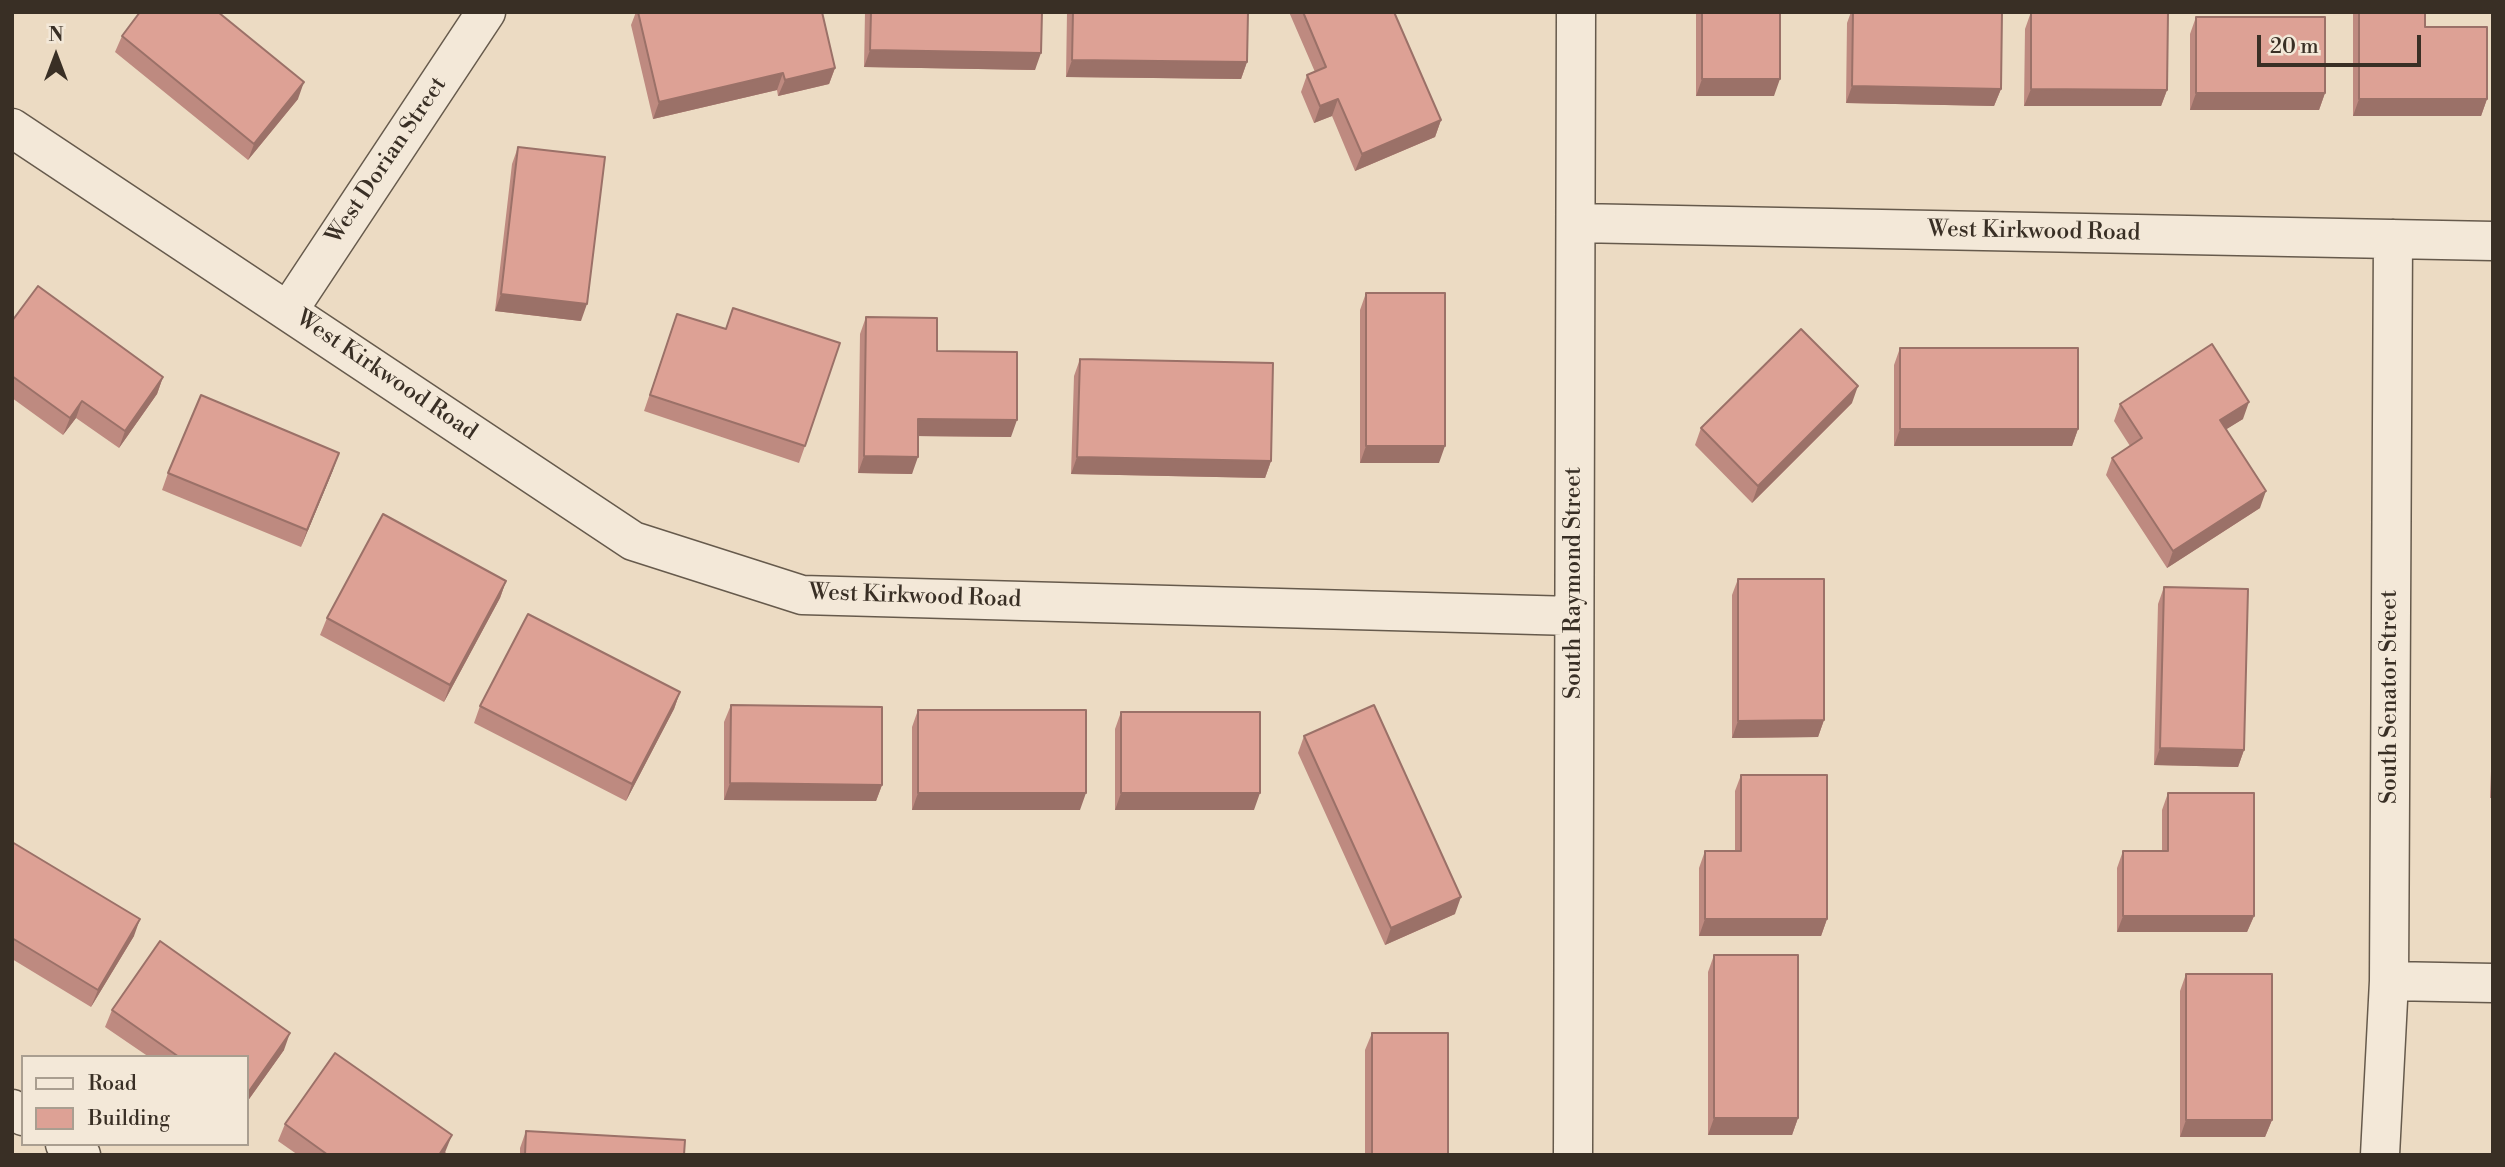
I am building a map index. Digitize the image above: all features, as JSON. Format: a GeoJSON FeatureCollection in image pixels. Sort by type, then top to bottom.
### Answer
{"type":"FeatureCollection","features":[{"type":"Feature","properties":{"kind":"street","name":"West Dorian Street"},"geometry":{"type":"LineString","coordinates":[[288,311],[486,12]]}},
{"type":"Feature","properties":{"kind":"street","name":"South Raymond Street"},"geometry":{"type":"LineString","coordinates":[[1573,1155],[1576,12]]}},
{"type":"Feature","properties":{"kind":"street","name":"West Kirkwood Road"},"geometry":{"type":"LineString","coordinates":[[12,128],[633,541],[802,594],[1573,616]]}},
{"type":"Feature","properties":{"kind":"street","name":"West Kirkwood Road"},"geometry":{"type":"LineString","coordinates":[[1576,223],[2493,242]]}},
{"type":"Feature","properties":{"kind":"street","name":"South Senator Street"},"geometry":{"type":"LineString","coordinates":[[2380,1155],[2389,981],[2393,239]]}},
{"type":"Feature","properties":{"kind":"street"},"geometry":{"type":"LineString","coordinates":[[2389,981],[2493,983]]}},
{"type":"Feature","properties":{"kind":"building"},"geometry":{"type":"Polygon","coordinates":[[[140,12],[218,12],[304,82],[254,144],[122,36],[140,12]]]}},
{"type":"Feature","properties":{"kind":"building"},"geometry":{"type":"Polygon","coordinates":[[[638,12],[822,12],[835,68],[785,80],[783,73],[659,102],[638,12]]]}},
{"type":"Feature","properties":{"kind":"building"},"geometry":{"type":"Polygon","coordinates":[[[871,12],[1042,12],[1041,53],[870,50],[871,12]]]}},
{"type":"Feature","properties":{"kind":"building"},"geometry":{"type":"Polygon","coordinates":[[[1073,12],[1248,12],[1247,62],[1072,60],[1073,12]]]}},
{"type":"Feature","properties":{"kind":"building"},"geometry":{"type":"Polygon","coordinates":[[[1303,12],[1394,12],[1441,120],[1362,154],[1338,99],[1320,106],[1307,75],[1326,67],[1303,12]]]}},
{"type":"Feature","properties":{"kind":"building"},"geometry":{"type":"Polygon","coordinates":[[[1702,12],[1780,12],[1780,79],[1702,79],[1702,12]]]}},
{"type":"Feature","properties":{"kind":"building"},"geometry":{"type":"Polygon","coordinates":[[[1853,12],[2002,12],[2001,89],[1852,86],[1853,12]]]}},
{"type":"Feature","properties":{"kind":"building"},"geometry":{"type":"Polygon","coordinates":[[[2031,12],[2168,12],[2167,90],[2031,89],[2031,12]]]}},
{"type":"Feature","properties":{"kind":"building"},"geometry":{"type":"Polygon","coordinates":[[[2359,12],[2425,12],[2425,27],[2487,27],[2487,99],[2359,99],[2359,12]]]}},
{"type":"Feature","properties":{"kind":"building"},"geometry":{"type":"Polygon","coordinates":[[[2196,17],[2325,17],[2325,93],[2196,93],[2196,17]]]}},
{"type":"Feature","properties":{"kind":"building"},"geometry":{"type":"Polygon","coordinates":[[[518,147],[605,157],[587,304],[501,294],[518,147]]]}},
{"type":"Feature","properties":{"kind":"building"},"geometry":{"type":"Polygon","coordinates":[[[38,286],[163,377],[125,431],[82,401],[70,418],[12,376],[12,321],[38,286]]]}},
{"type":"Feature","properties":{"kind":"building"},"geometry":{"type":"Polygon","coordinates":[[[1366,293],[1445,293],[1445,446],[1366,446],[1366,293]]]}},
{"type":"Feature","properties":{"kind":"building"},"geometry":{"type":"Polygon","coordinates":[[[733,308],[840,343],[805,446],[650,395],[677,314],[726,329],[733,308]]]}},
{"type":"Feature","properties":{"kind":"building"},"geometry":{"type":"Polygon","coordinates":[[[866,317],[937,318],[937,351],[1017,352],[1017,420],[918,419],[918,457],[864,456],[866,317]]]}},
{"type":"Feature","properties":{"kind":"building"},"geometry":{"type":"Polygon","coordinates":[[[1801,329],[1858,386],[1758,486],[1701,428],[1801,329]]]}},
{"type":"Feature","properties":{"kind":"building"},"geometry":{"type":"Polygon","coordinates":[[[2212,344],[2249,402],[2220,420],[2266,491],[2173,551],[2112,458],[2142,438],[2120,404],[2212,344]]]}},
{"type":"Feature","properties":{"kind":"building"},"geometry":{"type":"Polygon","coordinates":[[[1900,348],[2078,348],[2078,429],[1900,429],[1900,348]]]}},
{"type":"Feature","properties":{"kind":"building"},"geometry":{"type":"Polygon","coordinates":[[[1080,359],[1273,363],[1271,461],[1077,457],[1080,359]]]}},
{"type":"Feature","properties":{"kind":"building"},"geometry":{"type":"Polygon","coordinates":[[[201,395],[339,453],[307,530],[168,473],[201,395]]]}},
{"type":"Feature","properties":{"kind":"building"},"geometry":{"type":"Polygon","coordinates":[[[383,514],[506,581],[450,685],[327,618],[383,514]]]}},
{"type":"Feature","properties":{"kind":"building"},"geometry":{"type":"Polygon","coordinates":[[[1738,579],[1824,579],[1824,720],[1738,721],[1738,579]]]}},
{"type":"Feature","properties":{"kind":"building"},"geometry":{"type":"Polygon","coordinates":[[[2164,587],[2248,589],[2244,750],[2160,748],[2164,587]]]}},
{"type":"Feature","properties":{"kind":"building"},"geometry":{"type":"Polygon","coordinates":[[[528,614],[680,692],[632,784],[480,706],[528,614]]]}},
{"type":"Feature","properties":{"kind":"building"},"geometry":{"type":"Polygon","coordinates":[[[731,705],[882,707],[882,785],[730,783],[731,705]]]}},
{"type":"Feature","properties":{"kind":"building"},"geometry":{"type":"Polygon","coordinates":[[[1374,705],[1461,897],[1391,928],[1304,736],[1374,705]]]}},
{"type":"Feature","properties":{"kind":"building"},"geometry":{"type":"Polygon","coordinates":[[[918,710],[1086,710],[1086,793],[918,793],[918,710]]]}},
{"type":"Feature","properties":{"kind":"building"},"geometry":{"type":"Polygon","coordinates":[[[1121,712],[1260,712],[1260,793],[1121,793],[1121,712]]]}},
{"type":"Feature","properties":{"kind":"building"},"geometry":{"type":"Polygon","coordinates":[[[1741,775],[1827,775],[1827,919],[1705,919],[1705,851],[1741,851],[1741,775]]]}},
{"type":"Feature","properties":{"kind":"building"},"geometry":{"type":"Polygon","coordinates":[[[2168,793],[2254,793],[2254,916],[2123,916],[2123,851],[2168,851],[2168,793]]]}},
{"type":"Feature","properties":{"kind":"building"},"geometry":{"type":"Polygon","coordinates":[[[12,842],[140,919],[98,990],[12,938],[12,842]]]}},
{"type":"Feature","properties":{"kind":"building"},"geometry":{"type":"Polygon","coordinates":[[[160,941],[290,1033],[248,1093],[248,1055],[176,1055],[112,1010],[160,941]]]}},
{"type":"Feature","properties":{"kind":"building"},"geometry":{"type":"Polygon","coordinates":[[[1714,955],[1798,955],[1798,1118],[1714,1118],[1714,955]]]}},
{"type":"Feature","properties":{"kind":"building"},"geometry":{"type":"Polygon","coordinates":[[[2186,974],[2272,974],[2272,1120],[2186,1120],[2186,974]]]}},
{"type":"Feature","properties":{"kind":"building"},"geometry":{"type":"Polygon","coordinates":[[[1372,1033],[1448,1033],[1448,1155],[1372,1155],[1372,1033]]]}},
{"type":"Feature","properties":{"kind":"building"},"geometry":{"type":"Polygon","coordinates":[[[335,1053],[452,1135],[439,1155],[328,1155],[285,1124],[335,1053]]]}},
{"type":"Feature","properties":{"kind":"building"},"geometry":{"type":"Polygon","coordinates":[[[526,1131],[685,1140],[684,1155],[525,1155],[526,1131]]]}},
{"type":"Feature","properties":{"kind":"building"},"geometry":{"type":"Polygon","coordinates":[[[1073,1154],[1073,1155],[916,1155],[1073,1154]]]}},
{"type":"Feature","properties":{"kind":"building"},"geometry":{"type":"Polygon","coordinates":[[[1809,1154],[1809,1155],[1730,1155],[1809,1154]]]}}]}
